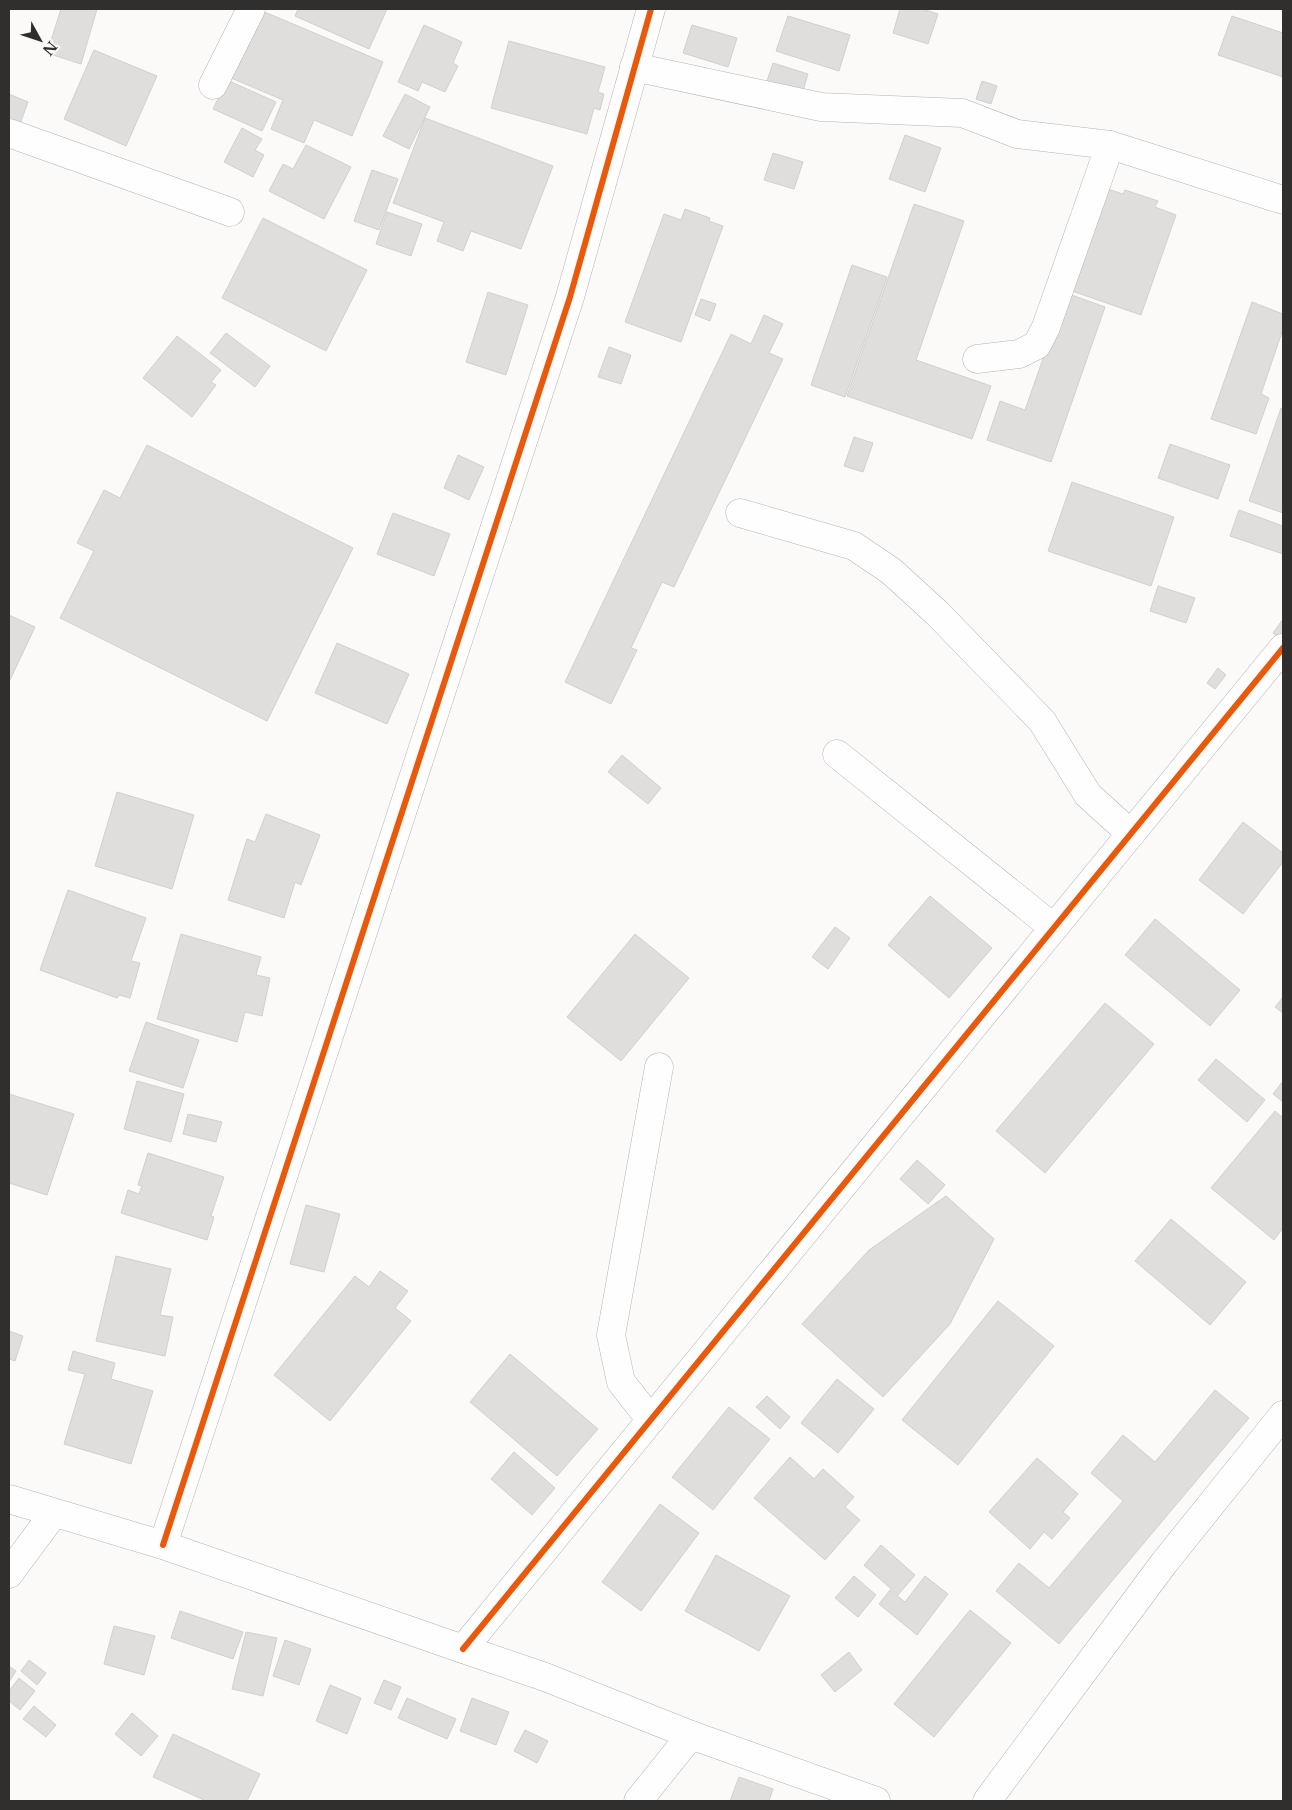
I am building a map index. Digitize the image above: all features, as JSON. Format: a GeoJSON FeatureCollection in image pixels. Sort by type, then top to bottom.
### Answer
{"type":"FeatureCollection","features":[{"type":"Feature","properties":{"kind":"street"},"geometry":{"type":"LineString","coordinates":[[213,86],[251,9]]}},
{"type":"Feature","properties":{"kind":"street"},"geometry":{"type":"LineString","coordinates":[[163,1545],[570,297],[634,68],[644,11]]}},
{"type":"Feature","properties":{"kind":"street"},"geometry":{"type":"LineString","coordinates":[[634,68],[821,107],[962,113],[1017,134],[1110,145],[1283,200]]}},
{"type":"Feature","properties":{"kind":"street"},"geometry":{"type":"LineString","coordinates":[[9,133],[230,212]]}},
{"type":"Feature","properties":{"kind":"street"},"geometry":{"type":"LineString","coordinates":[[977,359],[1019,354],[1037,345],[1046,327],[1110,145]]}},
{"type":"Feature","properties":{"kind":"street"},"geometry":{"type":"LineString","coordinates":[[740,513],[854,546],[891,572],[937,613],[1042,721],[1088,795],[1131,834]]}},
{"type":"Feature","properties":{"kind":"street"},"geometry":{"type":"LineString","coordinates":[[463,1649],[1283,648]]}},
{"type":"Feature","properties":{"kind":"street"},"geometry":{"type":"LineString","coordinates":[[838,754],[1054,928]]}},
{"type":"Feature","properties":{"kind":"street"},"geometry":{"type":"LineString","coordinates":[[651,1420],[621,1382],[612,1335],[659,1067]]}},
{"type":"Feature","properties":{"kind":"street"},"geometry":{"type":"LineString","coordinates":[[987,1801],[1164,1563],[1283,1415]]}},
{"type":"Feature","properties":{"kind":"street"},"geometry":{"type":"LineString","coordinates":[[9,1499],[163,1545],[463,1649],[876,1801]]}},
{"type":"Feature","properties":{"kind":"street"},"geometry":{"type":"LineString","coordinates":[[9,1574],[54,1513]]}},
{"type":"Feature","properties":{"kind":"street"},"geometry":{"type":"LineString","coordinates":[[638,1801],[691,1734]]}},
{"type":"Feature","properties":{"kind":"building"},"geometry":{"type":"Polygon","coordinates":[[[61,9],[97,9],[81,64],[47,53],[61,9]]]}},
{"type":"Feature","properties":{"kind":"building"},"geometry":{"type":"Polygon","coordinates":[[[298,9],[387,9],[369,49],[295,16],[298,9]]]}},
{"type":"Feature","properties":{"kind":"building"},"geometry":{"type":"Polygon","coordinates":[[[900,9],[922,9],[938,14],[928,44],[893,33],[900,9]]]}},
{"type":"Feature","properties":{"kind":"building"},"geometry":{"type":"Polygon","coordinates":[[[260,10],[383,62],[352,136],[314,120],[304,143],[271,129],[283,100],[231,78],[260,10]]]}},
{"type":"Feature","properties":{"kind":"building"},"geometry":{"type":"Polygon","coordinates":[[[788,16],[850,35],[839,71],[776,51],[788,16]]]}},
{"type":"Feature","properties":{"kind":"building"},"geometry":{"type":"Polygon","coordinates":[[[1232,16],[1283,33],[1283,77],[1218,55],[1232,16]]]}},
{"type":"Feature","properties":{"kind":"building"},"geometry":{"type":"Polygon","coordinates":[[[424,25],[462,42],[453,63],[458,66],[445,92],[422,82],[418,91],[398,82],[424,25]]]}},
{"type":"Feature","properties":{"kind":"building"},"geometry":{"type":"Polygon","coordinates":[[[692,25],[737,38],[728,67],[683,53],[692,25]]]}},
{"type":"Feature","properties":{"kind":"building"},"geometry":{"type":"Polygon","coordinates":[[[509,41],[605,67],[598,92],[604,94],[600,110],[594,108],[587,134],[491,108],[509,41]]]}},
{"type":"Feature","properties":{"kind":"building"},"geometry":{"type":"Polygon","coordinates":[[[94,50],[157,76],[126,146],[64,119],[94,50]]]}},
{"type":"Feature","properties":{"kind":"building"},"geometry":{"type":"Polygon","coordinates":[[[773,63],[808,74],[803,91],[767,81],[773,63]]]}},
{"type":"Feature","properties":{"kind":"building"},"geometry":{"type":"Polygon","coordinates":[[[227,80],[276,102],[262,131],[213,109],[227,80]]]}},
{"type":"Feature","properties":{"kind":"building"},"geometry":{"type":"Polygon","coordinates":[[[982,81],[997,86],[991,104],[976,99],[982,81]]]}},
{"type":"Feature","properties":{"kind":"building"},"geometry":{"type":"Polygon","coordinates":[[[9,94],[28,102],[20,124],[9,120],[9,94]]]}},
{"type":"Feature","properties":{"kind":"building"},"geometry":{"type":"Polygon","coordinates":[[[405,94],[430,107],[409,149],[383,136],[405,94]]]}},
{"type":"Feature","properties":{"kind":"building"},"geometry":{"type":"Polygon","coordinates":[[[425,118],[553,166],[521,249],[471,231],[463,251],[437,241],[444,222],[393,203],[425,118]]]}},
{"type":"Feature","properties":{"kind":"building"},"geometry":{"type":"Polygon","coordinates":[[[242,128],[262,139],[255,150],[264,155],[253,177],[224,162],[242,128]]]}},
{"type":"Feature","properties":{"kind":"building"},"geometry":{"type":"Polygon","coordinates":[[[905,135],[941,148],[925,192],[889,179],[905,135]]]}},
{"type":"Feature","properties":{"kind":"building"},"geometry":{"type":"Polygon","coordinates":[[[306,145],[351,167],[324,219],[269,191],[283,164],[293,169],[306,145]]]}},
{"type":"Feature","properties":{"kind":"building"},"geometry":{"type":"Polygon","coordinates":[[[773,153],[803,162],[794,189],[764,180],[773,153]]]}},
{"type":"Feature","properties":{"kind":"building"},"geometry":{"type":"Polygon","coordinates":[[[372,170],[398,179],[379,230],[354,221],[372,170]]]}},
{"type":"Feature","properties":{"kind":"building"},"geometry":{"type":"Polygon","coordinates":[[[1108,189],[1123,194],[1125,190],[1158,201],[1155,207],[1176,215],[1141,315],[1072,291],[1108,189]]]}},
{"type":"Feature","properties":{"kind":"building"},"geometry":{"type":"Polygon","coordinates":[[[914,204],[964,221],[916,360],[991,386],[972,439],[847,396],[914,204]]]}},
{"type":"Feature","properties":{"kind":"building"},"geometry":{"type":"Polygon","coordinates":[[[685,209],[710,218],[709,221],[723,226],[681,342],[625,322],[664,214],[681,220],[685,209]]]}},
{"type":"Feature","properties":{"kind":"building"},"geometry":{"type":"Polygon","coordinates":[[[387,212],[422,224],[411,256],[376,244],[387,212]]]}},
{"type":"Feature","properties":{"kind":"building"},"geometry":{"type":"Polygon","coordinates":[[[263,218],[367,270],[326,351],[222,298],[263,218]]]}},
{"type":"Feature","properties":{"kind":"building"},"geometry":{"type":"Polygon","coordinates":[[[852,265],[887,277],[845,397],[811,385],[852,265]]]}},
{"type":"Feature","properties":{"kind":"building"},"geometry":{"type":"Polygon","coordinates":[[[488,292],[528,305],[506,375],[466,362],[488,292]]]}},
{"type":"Feature","properties":{"kind":"building"},"geometry":{"type":"Polygon","coordinates":[[[1066,293],[1105,307],[1051,462],[987,440],[1000,401],[1025,410],[1066,293]]]}},
{"type":"Feature","properties":{"kind":"building"},"geometry":{"type":"Polygon","coordinates":[[[701,299],[716,304],[710,321],[695,315],[701,299]]]}},
{"type":"Feature","properties":{"kind":"building"},"geometry":{"type":"Polygon","coordinates":[[[1252,302],[1283,314],[1283,329],[1261,394],[1269,398],[1256,434],[1211,419],[1252,302]]]}},
{"type":"Feature","properties":{"kind":"building"},"geometry":{"type":"Polygon","coordinates":[[[764,315],[783,324],[769,353],[783,359],[674,587],[662,582],[631,648],[637,650],[611,704],[565,682],[731,334],[751,344],[764,315]]]}},
{"type":"Feature","properties":{"kind":"building"},"geometry":{"type":"Polygon","coordinates":[[[226,333],[270,366],[255,387],[210,353],[226,333]]]}},
{"type":"Feature","properties":{"kind":"building"},"geometry":{"type":"Polygon","coordinates":[[[177,336],[221,370],[211,382],[216,385],[192,417],[143,378],[177,336]]]}},
{"type":"Feature","properties":{"kind":"building"},"geometry":{"type":"Polygon","coordinates":[[[609,347],[631,355],[621,384],[598,377],[609,347]]]}},
{"type":"Feature","properties":{"kind":"building"},"geometry":{"type":"Polygon","coordinates":[[[1281,408],[1283,409],[1283,513],[1249,501],[1281,408]]]}},
{"type":"Feature","properties":{"kind":"building"},"geometry":{"type":"Polygon","coordinates":[[[854,437],[873,443],[863,472],[844,466],[854,437]]]}},
{"type":"Feature","properties":{"kind":"building"},"geometry":{"type":"Polygon","coordinates":[[[1170,444],[1230,465],[1218,499],[1158,478],[1170,444]]]}},
{"type":"Feature","properties":{"kind":"building"},"geometry":{"type":"Polygon","coordinates":[[[147,445],[353,548],[267,721],[60,618],[94,551],[77,543],[104,490],[120,498],[147,445]]]}},
{"type":"Feature","properties":{"kind":"building"},"geometry":{"type":"Polygon","coordinates":[[[458,455],[484,467],[469,500],[444,488],[458,455]]]}},
{"type":"Feature","properties":{"kind":"building"},"geometry":{"type":"Polygon","coordinates":[[[1072,482],[1174,517],[1151,586],[1048,551],[1072,482]]]}},
{"type":"Feature","properties":{"kind":"building"},"geometry":{"type":"Polygon","coordinates":[[[1239,510],[1283,526],[1283,554],[1230,536],[1239,510]]]}},
{"type":"Feature","properties":{"kind":"building"},"geometry":{"type":"Polygon","coordinates":[[[393,513],[450,534],[434,576],[377,554],[393,513]]]}},
{"type":"Feature","properties":{"kind":"building"},"geometry":{"type":"Polygon","coordinates":[[[1158,586],[1195,598],[1186,623],[1150,611],[1158,586]]]}},
{"type":"Feature","properties":{"kind":"building"},"geometry":{"type":"Polygon","coordinates":[[[9,615],[35,627],[9,682],[9,615]]]}},
{"type":"Feature","properties":{"kind":"building"},"geometry":{"type":"Polygon","coordinates":[[[1283,619],[1283,641],[1273,633],[1283,619]]]}},
{"type":"Feature","properties":{"kind":"building"},"geometry":{"type":"Polygon","coordinates":[[[337,643],[409,674],[387,724],[315,693],[337,643]]]}},
{"type":"Feature","properties":{"kind":"building"},"geometry":{"type":"Polygon","coordinates":[[[1218,668],[1226,675],[1215,689],[1207,683],[1218,668]]]}},
{"type":"Feature","properties":{"kind":"building"},"geometry":{"type":"Polygon","coordinates":[[[622,755],[661,788],[648,804],[608,772],[622,755]]]}},
{"type":"Feature","properties":{"kind":"building"},"geometry":{"type":"Polygon","coordinates":[[[117,792],[194,815],[172,889],[95,866],[117,792]]]}},
{"type":"Feature","properties":{"kind":"building"},"geometry":{"type":"Polygon","coordinates":[[[266,814],[320,835],[301,885],[295,882],[284,918],[228,900],[247,839],[255,842],[266,814]]]}},
{"type":"Feature","properties":{"kind":"building"},"geometry":{"type":"Polygon","coordinates":[[[1243,822],[1283,853],[1283,862],[1243,914],[1199,880],[1243,822]]]}},
{"type":"Feature","properties":{"kind":"building"},"geometry":{"type":"Polygon","coordinates":[[[68,890],[146,918],[131,961],[140,963],[130,998],[119,995],[117,998],[40,970],[68,890]]]}},
{"type":"Feature","properties":{"kind":"building"},"geometry":{"type":"Polygon","coordinates":[[[930,896],[992,948],[949,998],[888,945],[930,896]]]}},
{"type":"Feature","properties":{"kind":"building"},"geometry":{"type":"Polygon","coordinates":[[[1155,919],[1240,990],[1210,1026],[1125,955],[1155,919]]]}},
{"type":"Feature","properties":{"kind":"building"},"geometry":{"type":"Polygon","coordinates":[[[835,927],[850,938],[828,969],[812,957],[835,927]]]}},
{"type":"Feature","properties":{"kind":"building"},"geometry":{"type":"Polygon","coordinates":[[[181,934],[261,957],[256,975],[270,978],[262,1016],[245,1012],[237,1042],[157,1019],[181,934]]]}},
{"type":"Feature","properties":{"kind":"building"},"geometry":{"type":"Polygon","coordinates":[[[635,934],[689,978],[621,1061],[567,1017],[635,934]]]}},
{"type":"Feature","properties":{"kind":"building"},"geometry":{"type":"Polygon","coordinates":[[[1283,997],[1283,1013],[1275,1007],[1283,997]]]}},
{"type":"Feature","properties":{"kind":"building"},"geometry":{"type":"Polygon","coordinates":[[[1105,1003],[1154,1044],[1045,1173],[996,1131],[1105,1003]]]}},
{"type":"Feature","properties":{"kind":"building"},"geometry":{"type":"Polygon","coordinates":[[[146,1022],[199,1040],[183,1088],[129,1071],[146,1022]]]}},
{"type":"Feature","properties":{"kind":"building"},"geometry":{"type":"Polygon","coordinates":[[[1216,1059],[1265,1100],[1247,1122],[1198,1080],[1216,1059]]]}},
{"type":"Feature","properties":{"kind":"building"},"geometry":{"type":"Polygon","coordinates":[[[137,1081],[184,1094],[171,1142],[124,1129],[137,1081]]]}},
{"type":"Feature","properties":{"kind":"building"},"geometry":{"type":"Polygon","coordinates":[[[1283,1081],[1283,1102],[1273,1094],[1283,1081]]]}},
{"type":"Feature","properties":{"kind":"building"},"geometry":{"type":"Polygon","coordinates":[[[9,1094],[74,1114],[47,1195],[9,1183],[9,1094]]]}},
{"type":"Feature","properties":{"kind":"building"},"geometry":{"type":"Polygon","coordinates":[[[1275,1111],[1283,1118],[1283,1228],[1274,1240],[1211,1188],[1275,1111]]]}},
{"type":"Feature","properties":{"kind":"building"},"geometry":{"type":"Polygon","coordinates":[[[188,1114],[222,1122],[216,1142],[183,1134],[188,1114]]]}},
{"type":"Feature","properties":{"kind":"building"},"geometry":{"type":"Polygon","coordinates":[[[148,1153],[224,1177],[211,1216],[214,1217],[207,1240],[121,1213],[128,1190],[139,1194],[142,1186],[138,1185],[148,1153]]]}},
{"type":"Feature","properties":{"kind":"building"},"geometry":{"type":"Polygon","coordinates":[[[917,1160],[945,1185],[928,1204],[900,1179],[917,1160]]]}},
{"type":"Feature","properties":{"kind":"building"},"geometry":{"type":"Polygon","coordinates":[[[946,1196],[994,1239],[950,1324],[883,1397],[802,1324],[869,1250],[946,1196]]]}},
{"type":"Feature","properties":{"kind":"building"},"geometry":{"type":"Polygon","coordinates":[[[306,1205],[340,1214],[324,1272],[290,1264],[306,1205]]]}},
{"type":"Feature","properties":{"kind":"building"},"geometry":{"type":"Polygon","coordinates":[[[1171,1219],[1246,1282],[1210,1325],[1135,1261],[1171,1219]]]}},
{"type":"Feature","properties":{"kind":"building"},"geometry":{"type":"Polygon","coordinates":[[[116,1256],[171,1269],[160,1315],[173,1317],[165,1356],[96,1341],[116,1256]]]}},
{"type":"Feature","properties":{"kind":"building"},"geometry":{"type":"Polygon","coordinates":[[[380,1271],[408,1291],[395,1308],[411,1321],[330,1421],[274,1375],[355,1276],[369,1287],[380,1271]]]}},
{"type":"Feature","properties":{"kind":"building"},"geometry":{"type":"Polygon","coordinates":[[[998,1301],[1054,1346],[958,1465],[902,1420],[998,1301]]]}},
{"type":"Feature","properties":{"kind":"building"},"geometry":{"type":"Polygon","coordinates":[[[9,1331],[23,1336],[15,1361],[9,1359],[9,1331]]]}},
{"type":"Feature","properties":{"kind":"building"},"geometry":{"type":"Polygon","coordinates":[[[73,1351],[115,1363],[111,1379],[153,1391],[131,1464],[64,1444],[85,1374],[68,1370],[73,1351]]]}},
{"type":"Feature","properties":{"kind":"building"},"geometry":{"type":"Polygon","coordinates":[[[510,1354],[598,1429],[557,1476],[470,1402],[510,1354]]]}},
{"type":"Feature","properties":{"kind":"building"},"geometry":{"type":"Polygon","coordinates":[[[837,1379],[874,1409],[838,1453],[801,1423],[837,1379]]]}},
{"type":"Feature","properties":{"kind":"building"},"geometry":{"type":"Polygon","coordinates":[[[1215,1390],[1249,1418],[1059,1644],[996,1591],[1019,1563],[1049,1588],[1123,1501],[1091,1473],[1123,1435],[1155,1462],[1215,1390]]]}},
{"type":"Feature","properties":{"kind":"building"},"geometry":{"type":"Polygon","coordinates":[[[767,1396],[790,1417],[780,1429],[756,1407],[767,1396]]]}},
{"type":"Feature","properties":{"kind":"building"},"geometry":{"type":"Polygon","coordinates":[[[729,1407],[770,1439],[713,1510],[672,1477],[729,1407]]]}},
{"type":"Feature","properties":{"kind":"building"},"geometry":{"type":"Polygon","coordinates":[[[514,1452],[555,1488],[532,1515],[491,1479],[514,1452]]]}},
{"type":"Feature","properties":{"kind":"building"},"geometry":{"type":"Polygon","coordinates":[[[790,1457],[814,1479],[823,1469],[854,1497],[845,1507],[860,1520],[825,1560],[754,1498],[790,1457]]]}},
{"type":"Feature","properties":{"kind":"building"},"geometry":{"type":"Polygon","coordinates":[[[1037,1458],[1078,1494],[1063,1512],[1070,1518],[1052,1539],[1044,1532],[1030,1549],[989,1512],[1037,1458]]]}},
{"type":"Feature","properties":{"kind":"building"},"geometry":{"type":"Polygon","coordinates":[[[660,1504],[699,1533],[641,1611],[602,1582],[660,1504]]]}},
{"type":"Feature","properties":{"kind":"building"},"geometry":{"type":"Polygon","coordinates":[[[881,1545],[915,1575],[898,1595],[864,1565],[881,1545]]]}},
{"type":"Feature","properties":{"kind":"building"},"geometry":{"type":"Polygon","coordinates":[[[716,1555],[790,1596],[759,1651],[685,1611],[716,1555]]]}},
{"type":"Feature","properties":{"kind":"building"},"geometry":{"type":"Polygon","coordinates":[[[854,1576],[876,1595],[858,1617],[835,1598],[854,1576]]]}},
{"type":"Feature","properties":{"kind":"building"},"geometry":{"type":"Polygon","coordinates":[[[925,1576],[948,1594],[917,1635],[879,1604],[890,1590],[905,1602],[925,1576]]]}},
{"type":"Feature","properties":{"kind":"building"},"geometry":{"type":"Polygon","coordinates":[[[970,1610],[1011,1643],[934,1737],[894,1704],[970,1610]]]}},
{"type":"Feature","properties":{"kind":"building"},"geometry":{"type":"Polygon","coordinates":[[[180,1611],[243,1632],[233,1659],[171,1638],[180,1611]]]}},
{"type":"Feature","properties":{"kind":"building"},"geometry":{"type":"Polygon","coordinates":[[[114,1626],[155,1636],[144,1675],[104,1664],[114,1626]]]}},
{"type":"Feature","properties":{"kind":"building"},"geometry":{"type":"Polygon","coordinates":[[[246,1632],[277,1638],[263,1696],[232,1689],[246,1632]]]}},
{"type":"Feature","properties":{"kind":"building"},"geometry":{"type":"Polygon","coordinates":[[[285,1640],[311,1649],[299,1685],[273,1676],[285,1640]]]}},
{"type":"Feature","properties":{"kind":"building"},"geometry":{"type":"Polygon","coordinates":[[[849,1652],[862,1670],[835,1692],[821,1675],[849,1652]]]}},
{"type":"Feature","properties":{"kind":"building"},"geometry":{"type":"Polygon","coordinates":[[[29,1660],[46,1673],[37,1685],[21,1671],[29,1660]]]}},
{"type":"Feature","properties":{"kind":"building"},"geometry":{"type":"Polygon","coordinates":[[[9,1666],[16,1671],[9,1682],[9,1666]]]}},
{"type":"Feature","properties":{"kind":"building"},"geometry":{"type":"Polygon","coordinates":[[[19,1678],[35,1691],[20,1710],[9,1701],[9,1691],[19,1678]]]}},
{"type":"Feature","properties":{"kind":"building"},"geometry":{"type":"Polygon","coordinates":[[[384,1680],[401,1687],[391,1710],[374,1703],[384,1680]]]}},
{"type":"Feature","properties":{"kind":"building"},"geometry":{"type":"Polygon","coordinates":[[[330,1685],[361,1698],[347,1734],[316,1721],[330,1685]]]}},
{"type":"Feature","properties":{"kind":"building"},"geometry":{"type":"Polygon","coordinates":[[[407,1698],[456,1719],[447,1739],[398,1718],[407,1698]]]}},
{"type":"Feature","properties":{"kind":"building"},"geometry":{"type":"Polygon","coordinates":[[[472,1698],[509,1712],[496,1745],[460,1731],[472,1698]]]}},
{"type":"Feature","properties":{"kind":"building"},"geometry":{"type":"Polygon","coordinates":[[[34,1706],[56,1725],[46,1737],[23,1719],[34,1706]]]}},
{"type":"Feature","properties":{"kind":"building"},"geometry":{"type":"Polygon","coordinates":[[[132,1713],[158,1736],[141,1756],[115,1734],[132,1713]]]}},
{"type":"Feature","properties":{"kind":"building"},"geometry":{"type":"Polygon","coordinates":[[[525,1730],[548,1741],[537,1763],[514,1751],[525,1730]]]}},
{"type":"Feature","properties":{"kind":"building"},"geometry":{"type":"Polygon","coordinates":[[[173,1734],[260,1774],[247,1801],[206,1801],[153,1777],[173,1734]]]}},
{"type":"Feature","properties":{"kind":"building"},"geometry":{"type":"Polygon","coordinates":[[[739,1777],[773,1789],[769,1801],[730,1801],[739,1777]]]}},
{"type":"Feature","properties":{"kind":"cycle path"},"geometry":{"type":"LineString","coordinates":[[163,1545],[570,297],[651,9]]}},
{"type":"Feature","properties":{"kind":"cycle path"},"geometry":{"type":"LineString","coordinates":[[463,1649],[1283,648]]}}]}
